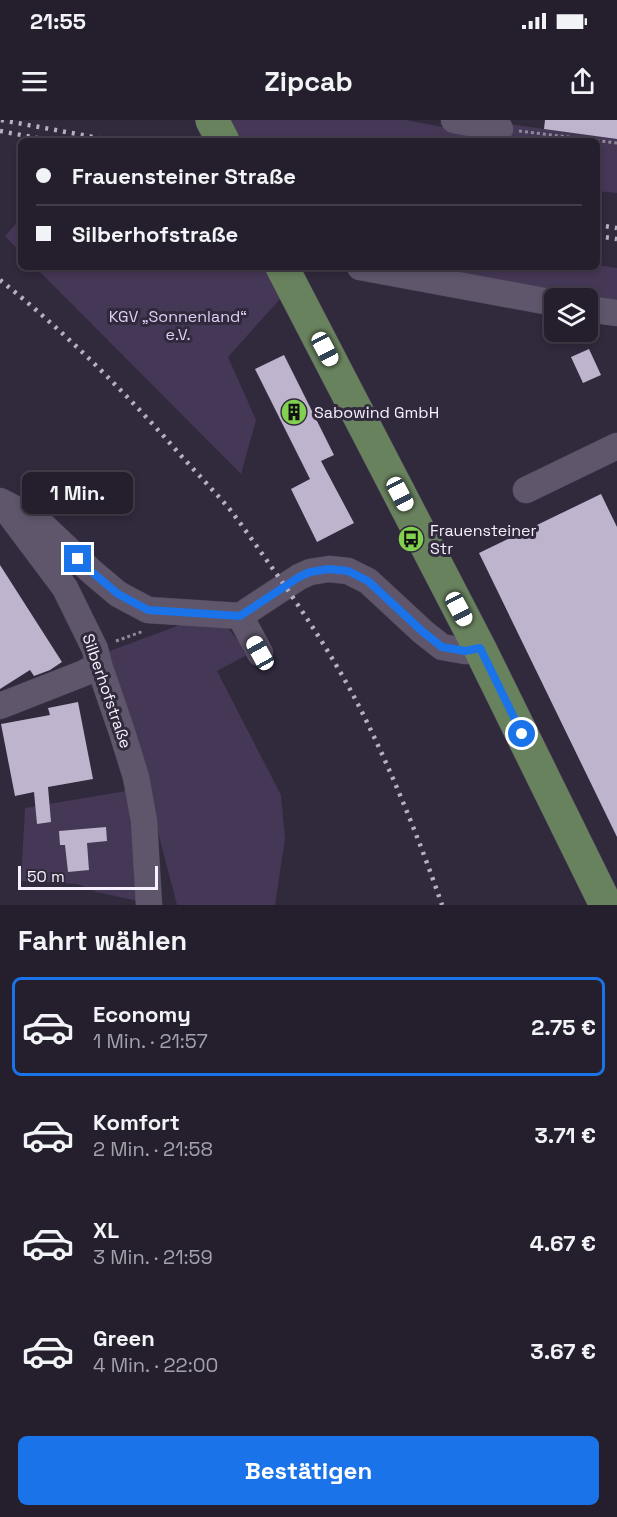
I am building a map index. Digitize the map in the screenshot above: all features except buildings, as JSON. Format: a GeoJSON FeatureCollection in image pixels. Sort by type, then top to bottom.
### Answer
{"type":"FeatureCollection","features":[{"type":"Feature","properties":{"kind":"main road"},"geometry":{"type":"LineString","coordinates":[[212,120],[221,138]]}},
{"type":"Feature","properties":{"kind":"main road"},"geometry":{"type":"LineString","coordinates":[[284,270],[480,648],[606,905]]}},
{"type":"Feature","properties":{"kind":"street"},"geometry":{"type":"LineString","coordinates":[[454,120],[500,129]]}},
{"type":"Feature","properties":{"kind":"street"},"geometry":{"type":"LineString","coordinates":[[376,270],[544,301]]}},
{"type":"Feature","properties":{"kind":"street"},"geometry":{"type":"LineString","coordinates":[[598,310],[617,313]]}},
{"type":"Feature","properties":{"kind":"street"},"geometry":{"type":"LineString","coordinates":[[526,490],[617,446]]}},
{"type":"Feature","properties":{"kind":"street","name":"Silberhofstraße"},"geometry":{"type":"LineString","coordinates":[[0,501],[37,520],[118,594],[148,610],[240,616]]}},
{"type":"Feature","properties":{"kind":"street","name":"Silberhofstraße"},"geometry":{"type":"LineString","coordinates":[[0,501],[65,588],[97,657],[136,777],[144,821],[149,905]]}},
{"type":"Feature","properties":{"kind":"street"},"geometry":{"type":"LineString","coordinates":[[260,653],[240,616],[299,577],[310,572],[329,569],[348,571],[368,581],[442,647],[465,651],[480,648]]}},
{"type":"Feature","properties":{"kind":"street"},"geometry":{"type":"LineString","coordinates":[[0,706],[84,673],[97,657]]}},
{"type":"Feature","properties":{"kind":"path"},"geometry":{"type":"LineString","coordinates":[[500,129],[575,138]]}},
{"type":"Feature","properties":{"kind":"path"},"geometry":{"type":"LineString","coordinates":[[600,141],[617,143]]}},
{"type":"Feature","properties":{"kind":"path"},"geometry":{"type":"LineString","coordinates":[[97,657],[178,612]]}},
{"type":"Feature","properties":{"kind":"green space"},"geometry":{"type":"Polygon","coordinates":[[[224,120],[406,120],[490,136],[501,123],[617,139],[617,193],[600,191],[600,138],[233,137],[224,120]]]}},
{"type":"Feature","properties":{"kind":"green space"},"geometry":{"type":"Polygon","coordinates":[[[18,221],[18,250],[5,236],[18,221]]]}},
{"type":"Feature","properties":{"kind":"green space"},"geometry":{"type":"Polygon","coordinates":[[[600,265],[617,268],[617,304],[598,301],[598,288],[544,288],[544,292],[417,270],[600,270],[600,265]]]}},
{"type":"Feature","properties":{"kind":"green space","name":"KGV „Sonnenland“ e.V."},"geometry":{"type":"Polygon","coordinates":[[[38,270],[266,270],[280,299],[228,357],[256,420],[241,474],[38,270]]]}},
{"type":"Feature","properties":{"kind":"green space"},"geometry":{"type":"Polygon","coordinates":[[[204,616],[228,628],[249,654],[217,671],[281,795],[285,839],[275,905],[177,905],[128,717],[107,652],[204,616]]]}},
{"type":"Feature","properties":{"kind":"green space"},"geometry":{"type":"Polygon","coordinates":[[[126,791],[142,902],[97,892],[77,884],[21,881],[25,808],[126,791]]]}},
{"type":"Feature","properties":{"kind":"railway"},"geometry":{"type":"LineString","coordinates":[[1,120],[99,138]]}},
{"type":"Feature","properties":{"kind":"railway"},"geometry":{"type":"LineString","coordinates":[[0,131],[37,138]]}},
{"type":"Feature","properties":{"kind":"railway"},"geometry":{"type":"LineString","coordinates":[[600,225],[617,228]]}},
{"type":"Feature","properties":{"kind":"railway"},"geometry":{"type":"LineString","coordinates":[[600,236],[617,239]]}},
{"type":"Feature","properties":{"kind":"railway"},"geometry":{"type":"LineString","coordinates":[[0,280],[70,340],[135,405],[228,507],[281,580],[331,656],[364,716],[406,809],[442,905]]}},
{"type":"Feature","properties":{"kind":"place","name":"Sabowind GmbH"},"geometry":{"type":"Point","coordinates":[294,412]}},
{"type":"Feature","properties":{"kind":"place","name":"Frauensteiner Str"},"geometry":{"type":"Point","coordinates":[411,539]}},
{"type":"Feature","properties":{"kind":"route"},"geometry":{"type":"LineString","coordinates":[[78,559],[118,594],[148,610],[240,616],[310,572],[329,569],[348,571],[368,581],[442,647],[465,651],[480,648],[522,734]]}}]}
